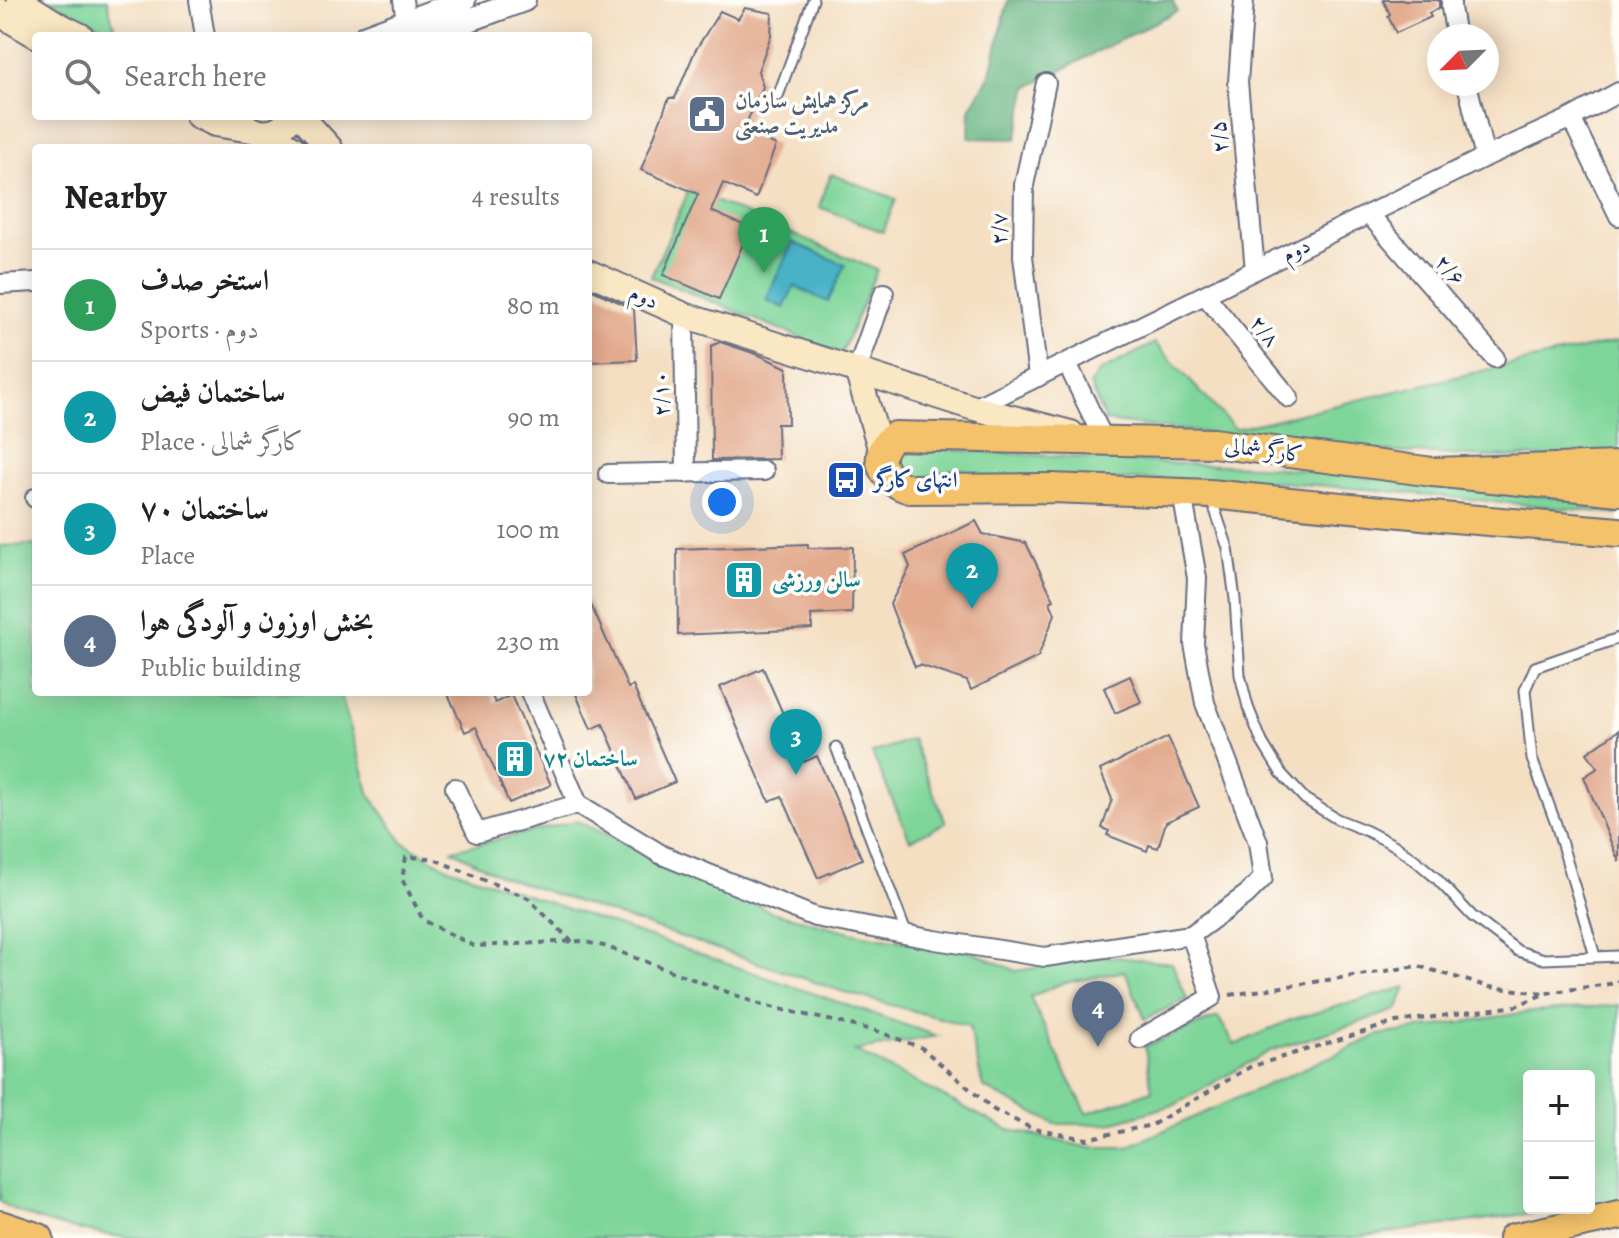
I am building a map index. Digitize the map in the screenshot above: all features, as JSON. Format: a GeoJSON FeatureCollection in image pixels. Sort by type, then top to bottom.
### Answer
{"type":"FeatureCollection","features":[{"type":"Feature","properties":{"kind":"main road"},"geometry":{"type":"LineString","coordinates":[[19,0],[73,32]]}},
{"type":"Feature","properties":{"kind":"main road"},"geometry":{"type":"LineString","coordinates":[[0,11],[32,33]]}},
{"type":"Feature","properties":{"kind":"main road"},"geometry":{"type":"LineString","coordinates":[[206,120],[256,132],[284,144]]}},
{"type":"Feature","properties":{"kind":"main road"},"geometry":{"type":"LineString","coordinates":[[256,132],[282,128],[289,120]]}},
{"type":"Feature","properties":{"kind":"main road"},"geometry":{"type":"LineString","coordinates":[[305,120],[326,144]]}},
{"type":"Feature","properties":{"kind":"main road","name":"دوم"},"geometry":{"type":"LineString","coordinates":[[592,274],[684,315],[839,366],[974,408],[1105,442]]}},
{"type":"Feature","properties":{"kind":"main road"},"geometry":{"type":"LineString","coordinates":[[857,370],[881,451],[884,472],[900,487],[1196,494],[1619,532]]}},
{"type":"Feature","properties":{"kind":"main road","name":"کارگر شمالی"},"geometry":{"type":"LineString","coordinates":[[881,451],[886,442],[895,436],[1213,443],[1433,472],[1619,491]]}},
{"type":"Feature","properties":{"kind":"main road"},"geometry":{"type":"LineString","coordinates":[[1433,472],[1619,466]]}},
{"type":"Feature","properties":{"kind":"main road"},"geometry":{"type":"LineString","coordinates":[[1513,1238],[1619,1215]]}},
{"type":"Feature","properties":{"kind":"main road"},"geometry":{"type":"LineString","coordinates":[[0,1225],[39,1238]]}},
{"type":"Feature","properties":{"kind":"street"},"geometry":{"type":"LineString","coordinates":[[199,0],[204,32]]}},
{"type":"Feature","properties":{"kind":"street"},"geometry":{"type":"LineString","coordinates":[[376,32],[464,0]]}},
{"type":"Feature","properties":{"kind":"street"},"geometry":{"type":"LineString","coordinates":[[437,32],[524,0]]}},
{"type":"Feature","properties":{"kind":"street","name":"۲/۵"},"geometry":{"type":"LineString","coordinates":[[1244,0],[1238,82],[1255,270]]}},
{"type":"Feature","properties":{"kind":"street"},"geometry":{"type":"LineString","coordinates":[[1451,0],[1454,24]]}},
{"type":"Feature","properties":{"kind":"street","name":"۲/۷"},"geometry":{"type":"LineString","coordinates":[[1038,377],[1023,256],[1024,185],[1046,83]]}},
{"type":"Feature","properties":{"kind":"street","name":"دوم"},"geometry":{"type":"LineString","coordinates":[[974,408],[1619,92]]}},
{"type":"Feature","properties":{"kind":"street"},"geometry":{"type":"LineString","coordinates":[[1470,96],[1485,157]]}},
{"type":"Feature","properties":{"kind":"street"},"geometry":{"type":"LineString","coordinates":[[1571,118],[1619,216]]}},
{"type":"Feature","properties":{"kind":"street","name":"۲/۶"},"geometry":{"type":"LineString","coordinates":[[1369,214],[1495,358]]}},
{"type":"Feature","properties":{"kind":"street"},"geometry":{"type":"LineString","coordinates":[[0,284],[32,282]]}},
{"type":"Feature","properties":{"kind":"street"},"geometry":{"type":"LineString","coordinates":[[857,370],[884,293]]}},
{"type":"Feature","properties":{"kind":"street","name":"۲/۸"},"geometry":{"type":"LineString","coordinates":[[1205,295],[1289,398]]}},
{"type":"Feature","properties":{"kind":"street","name":"۲/۱۰"},"geometry":{"type":"LineString","coordinates":[[684,315],[686,473]]}},
{"type":"Feature","properties":{"kind":"street"},"geometry":{"type":"LineString","coordinates":[[1067,363],[1105,442]]}},
{"type":"Feature","properties":{"kind":"street"},"geometry":{"type":"LineString","coordinates":[[608,474],[764,471]]}},
{"type":"Feature","properties":{"kind":"street"},"geometry":{"type":"LineString","coordinates":[[532,696],[578,804],[662,855],[815,917],[1045,957],[1191,935],[1246,895],[1263,878],[1258,842],[1205,703],[1194,644],[1196,494]]}},
{"type":"Feature","properties":{"kind":"street"},"geometry":{"type":"LineString","coordinates":[[455,788],[477,833],[578,804]]}},
{"type":"Feature","properties":{"kind":"street"},"geometry":{"type":"LineString","coordinates":[[1140,1039],[1212,997],[1191,935]]}},
{"type":"Feature","properties":{"kind":"lane"},"geometry":{"type":"LineString","coordinates":[[778,96],[813,0]]}},
{"type":"Feature","properties":{"kind":"lane"},"geometry":{"type":"LineString","coordinates":[[1196,494],[1228,548],[1240,675],[1262,742],[1281,773],[1305,799],[1414,859],[1472,916],[1518,951],[1544,959],[1619,956]]}},
{"type":"Feature","properties":{"kind":"lane"},"geometry":{"type":"LineString","coordinates":[[1595,956],[1556,824],[1532,759],[1525,690],[1535,667],[1619,638]]}},
{"type":"Feature","properties":{"kind":"lane"},"geometry":{"type":"LineString","coordinates":[[836,747],[907,935]]}},
{"type":"Feature","properties":{"kind":"path"},"geometry":{"type":"LineString","coordinates":[[572,942],[528,898],[431,858],[406,857],[402,879],[423,920],[474,946],[572,942],[580,941],[604,946],[762,1005],[877,1031],[922,1048],[994,1110],[1033,1129],[1086,1139],[1152,1125],[1250,1067],[1396,1022],[1516,1006],[1546,993]]}},
{"type":"Feature","properties":{"kind":"path"},"geometry":{"type":"LineString","coordinates":[[1212,997],[1418,966],[1489,987],[1546,993],[1616,983],[1619,980]]}},
{"type":"Feature","properties":{"kind":"green space"},"geometry":{"type":"Polygon","coordinates":[[[49,0],[107,0],[115,32],[112,32],[49,0]]]}},
{"type":"Feature","properties":{"kind":"green space"},"geometry":{"type":"Polygon","coordinates":[[[1008,0],[1172,0],[1177,11],[1028,87],[1016,139],[969,138],[970,109],[991,73],[1008,0]]]}},
{"type":"Feature","properties":{"kind":"green space"},"geometry":{"type":"Polygon","coordinates":[[[831,174],[896,199],[883,232],[819,207],[831,174]]]}},
{"type":"Feature","properties":{"kind":"green space"},"geometry":{"type":"Polygon","coordinates":[[[689,190],[877,270],[841,354],[651,277],[689,190]]]}},
{"type":"Feature","properties":{"kind":"green space"},"geometry":{"type":"Polygon","coordinates":[[[1619,341],[1619,456],[1490,457],[1354,450],[1105,421],[1090,384],[1099,372],[1155,343],[1235,429],[1619,341]]]}},
{"type":"Feature","properties":{"kind":"green space"},"geometry":{"type":"Polygon","coordinates":[[[922,448],[1259,466],[1619,504],[1619,514],[1255,480],[918,485],[900,474],[906,456],[922,448]]]}},
{"type":"Feature","properties":{"kind":"green space"},"geometry":{"type":"Polygon","coordinates":[[[32,545],[32,696],[341,696],[370,795],[403,842],[446,867],[937,1036],[855,1051],[1006,1129],[1086,1147],[1127,1147],[1379,1035],[1522,1013],[1619,1005],[1619,1202],[1595,1204],[1595,1070],[1523,1070],[1525,1214],[1350,1238],[128,1238],[62,1226],[0,1202],[0,546],[32,545]]]}},
{"type":"Feature","properties":{"kind":"green space"},"geometry":{"type":"Polygon","coordinates":[[[912,739],[946,823],[910,840],[872,753],[912,739]]]}},
{"type":"Feature","properties":{"kind":"green space"},"geometry":{"type":"Polygon","coordinates":[[[577,821],[772,912],[863,935],[973,952],[1016,971],[1106,956],[1172,963],[1187,999],[1145,1019],[1125,971],[1060,984],[1030,997],[1087,1113],[1152,1091],[1145,1046],[1218,1017],[1235,1045],[1290,1020],[1406,987],[1397,1010],[1270,1051],[1176,1104],[1108,1124],[1055,1124],[983,1087],[969,1026],[847,993],[501,876],[452,850],[577,821]]]}},
{"type":"Feature","properties":{"kind":"water"},"geometry":{"type":"Polygon","coordinates":[[[792,242],[845,265],[828,302],[794,286],[784,308],[766,300],[792,242]]]}},
{"type":"Feature","properties":{"kind":"building"},"geometry":{"type":"Polygon","coordinates":[[[1383,0],[1439,0],[1439,8],[1429,13],[1431,17],[1396,33],[1383,0]]]}},
{"type":"Feature","properties":{"kind":"building","name":"مرکز همایش سازمان مدیریت صنعتی"},"geometry":{"type":"Polygon","coordinates":[[[745,8],[772,13],[771,35],[758,71],[763,87],[743,130],[776,145],[756,198],[723,183],[711,211],[750,228],[719,299],[663,275],[698,194],[641,170],[669,98],[675,98],[695,51],[720,11],[738,19],[745,8]]]}},
{"type":"Feature","properties":{"kind":"building"},"geometry":{"type":"Polygon","coordinates":[[[592,290],[634,309],[637,360],[592,362],[592,290]]]}},
{"type":"Feature","properties":{"kind":"building"},"geometry":{"type":"Polygon","coordinates":[[[720,342],[787,368],[788,424],[777,424],[778,459],[712,460],[711,346],[720,342]]]}},
{"type":"Feature","properties":{"kind":"building"},"geometry":{"type":"Polygon","coordinates":[[[976,521],[983,534],[1026,543],[1054,600],[1050,602],[1055,614],[1038,657],[971,690],[967,681],[920,665],[915,667],[890,604],[910,567],[905,555],[976,521]]]}},
{"type":"Feature","properties":{"kind":"building","name":"سالن ورزشی"},"geometry":{"type":"Polygon","coordinates":[[[808,544],[808,548],[853,547],[852,613],[811,615],[812,629],[678,635],[677,549],[808,544]]]}},
{"type":"Feature","properties":{"kind":"building"},"geometry":{"type":"Polygon","coordinates":[[[592,607],[628,688],[633,686],[675,782],[636,799],[603,724],[591,729],[577,696],[592,696],[592,607]]]}},
{"type":"Feature","properties":{"kind":"building"},"geometry":{"type":"Polygon","coordinates":[[[763,668],[804,762],[817,756],[862,859],[818,878],[782,796],[769,801],[720,687],[763,668]]]}},
{"type":"Feature","properties":{"kind":"building"},"geometry":{"type":"Polygon","coordinates":[[[1130,676],[1141,702],[1115,713],[1104,688],[1130,676]]]}},
{"type":"Feature","properties":{"kind":"building","name":"ساختمان ۷۲"},"geometry":{"type":"Polygon","coordinates":[[[449,696],[492,696],[495,703],[511,696],[551,785],[509,803],[476,727],[465,732],[449,696]]]}},
{"type":"Feature","properties":{"kind":"building"},"geometry":{"type":"Polygon","coordinates":[[[1619,730],[1619,862],[1584,777],[1598,768],[1587,753],[1619,730]]]}},
{"type":"Feature","properties":{"kind":"building"},"geometry":{"type":"Polygon","coordinates":[[[1168,737],[1199,807],[1166,822],[1158,848],[1149,845],[1147,851],[1107,835],[1109,831],[1102,828],[1112,799],[1100,770],[1168,737]]]}},
{"type":"Feature","properties":{"kind":"place","name":"مرکز همایش سازمان مدیریت صنعتی"},"geometry":{"type":"Point","coordinates":[707,114]}},
{"type":"Feature","properties":{"kind":"place","name":"استخر صدف"},"geometry":{"type":"Point","coordinates":[764,273]}},
{"type":"Feature","properties":{"kind":"place","name":"انتهای کارگر"},"geometry":{"type":"Point","coordinates":[846,480]}},
{"type":"Feature","properties":{"kind":"place","name":"سالن ورزشی"},"geometry":{"type":"Point","coordinates":[744,580]}},
{"type":"Feature","properties":{"kind":"place","name":"ساختمان فیض"},"geometry":{"type":"Point","coordinates":[972,609]}},
{"type":"Feature","properties":{"kind":"place","name":"ساختمان ۷۲"},"geometry":{"type":"Point","coordinates":[515,759]}},
{"type":"Feature","properties":{"kind":"place","name":"ساختمان ۷۰"},"geometry":{"type":"Point","coordinates":[796,775]}},
{"type":"Feature","properties":{"kind":"place","name":"بخش اوزون و آلودگی هوا"},"geometry":{"type":"Point","coordinates":[1098,1047]}}]}
